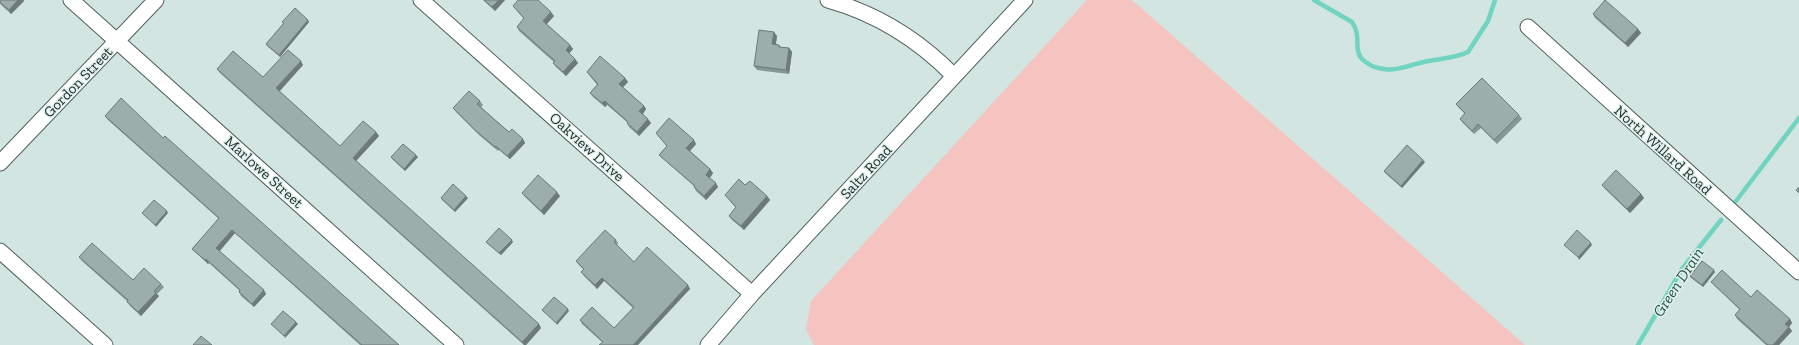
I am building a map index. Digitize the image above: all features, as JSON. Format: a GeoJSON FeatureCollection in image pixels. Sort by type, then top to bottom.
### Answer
{"type":"FeatureCollection","features":[{"type":"Feature","properties":{"kind":"street","name":"Marlowe Street"},"geometry":{"type":"LineString","coordinates":[[71,0],[456,345]]}},
{"type":"Feature","properties":{"kind":"street","name":"Gordon Street"},"geometry":{"type":"LineString","coordinates":[[0,163],[156,0]]}},
{"type":"Feature","properties":{"kind":"street","name":"Oakview Drive"},"geometry":{"type":"LineString","coordinates":[[421,0],[752,294]]}},
{"type":"Feature","properties":{"kind":"street"},"geometry":{"type":"LineString","coordinates":[[828,0],[861,11],[902,32],[919,43],[954,76]]}},
{"type":"Feature","properties":{"kind":"street","name":"Saltz Road"},"geometry":{"type":"LineString","coordinates":[[708,345],[752,294],[1025,0]]}},
{"type":"Feature","properties":{"kind":"street","name":"North Willard Road"},"geometry":{"type":"LineString","coordinates":[[1528,28],[1799,272]]}},
{"type":"Feature","properties":{"kind":"street"},"geometry":{"type":"LineString","coordinates":[[0,251],[105,345]]}},
{"type":"Feature","properties":{"kind":"shaded area"},"geometry":{"type":"Polygon","coordinates":[[[1087,0],[1132,0],[1525,345],[814,345],[806,329],[811,301],[1087,0]]]}},
{"type":"Feature","properties":{"kind":"building"},"geometry":{"type":"Polygon","coordinates":[[[0,0],[18,0],[9,10],[0,2],[0,0]]]}},
{"type":"Feature","properties":{"kind":"building"},"geometry":{"type":"Polygon","coordinates":[[[484,0],[499,0],[492,7],[484,0]]]}},
{"type":"Feature","properties":{"kind":"building"},"geometry":{"type":"Polygon","coordinates":[[[518,0],[538,0],[551,12],[543,21],[570,45],[566,50],[575,59],[563,72],[553,63],[555,61],[517,27],[524,18],[513,6],[518,0]]]}},
{"type":"Feature","properties":{"kind":"building"},"geometry":{"type":"Polygon","coordinates":[[[1605,0],[1638,29],[1625,43],[1593,14],[1605,0]]]}},
{"type":"Feature","properties":{"kind":"building"},"geometry":{"type":"Polygon","coordinates":[[[295,8],[308,20],[279,55],[266,44],[284,23],[282,22],[295,8]]]}},
{"type":"Feature","properties":{"kind":"building"},"geometry":{"type":"Polygon","coordinates":[[[759,30],[774,32],[772,44],[779,45],[779,47],[789,48],[786,70],[754,66],[759,30]]]}},
{"type":"Feature","properties":{"kind":"building"},"geometry":{"type":"Polygon","coordinates":[[[288,50],[301,61],[276,88],[340,146],[363,121],[376,132],[353,158],[539,324],[522,342],[217,69],[233,51],[263,77],[288,50]]]}},
{"type":"Feature","properties":{"kind":"building"},"geometry":{"type":"Polygon","coordinates":[[[600,56],[625,78],[619,84],[644,106],[639,111],[648,119],[637,132],[605,101],[602,103],[590,93],[598,84],[587,72],[600,56]]]}},
{"type":"Feature","properties":{"kind":"building"},"geometry":{"type":"Polygon","coordinates":[[[1482,78],[1519,115],[1494,140],[1478,124],[1472,131],[1460,119],[1465,113],[1456,104],[1482,78]]]}},
{"type":"Feature","properties":{"kind":"building"},"geometry":{"type":"Polygon","coordinates":[[[469,91],[480,101],[477,104],[495,120],[509,132],[512,129],[523,139],[507,156],[476,131],[453,108],[469,91]]]}},
{"type":"Feature","properties":{"kind":"building"},"geometry":{"type":"Polygon","coordinates":[[[121,98],[163,138],[165,136],[399,345],[362,345],[232,230],[216,248],[264,290],[252,304],[239,292],[240,290],[206,259],[205,260],[192,249],[219,218],[105,116],[121,98]]]}},
{"type":"Feature","properties":{"kind":"building"},"geometry":{"type":"Polygon","coordinates":[[[669,118],[694,140],[686,148],[710,169],[706,175],[716,183],[704,196],[694,187],[695,186],[659,155],[667,146],[656,133],[669,118]]]}},
{"type":"Feature","properties":{"kind":"building"},"geometry":{"type":"Polygon","coordinates":[[[403,144],[416,155],[404,169],[391,157],[403,144]]]}},
{"type":"Feature","properties":{"kind":"building"},"geometry":{"type":"Polygon","coordinates":[[[1407,145],[1423,160],[1401,186],[1384,171],[1407,145]]]}},
{"type":"Feature","properties":{"kind":"building"},"geometry":{"type":"Polygon","coordinates":[[[1616,170],[1641,194],[1627,209],[1602,185],[1616,170]]]}},
{"type":"Feature","properties":{"kind":"building"},"geometry":{"type":"Polygon","coordinates":[[[538,175],[557,192],[541,211],[522,193],[538,175]]]}},
{"type":"Feature","properties":{"kind":"building"},"geometry":{"type":"Polygon","coordinates":[[[739,179],[745,185],[750,181],[767,196],[741,226],[729,216],[736,207],[725,195],[739,179]]]}},
{"type":"Feature","properties":{"kind":"building"},"geometry":{"type":"Polygon","coordinates":[[[453,184],[466,196],[454,210],[441,198],[453,184]]]}},
{"type":"Feature","properties":{"kind":"building"},"geometry":{"type":"Polygon","coordinates":[[[154,200],[167,211],[155,225],[142,213],[154,200]]]}},
{"type":"Feature","properties":{"kind":"building"},"geometry":{"type":"Polygon","coordinates":[[[499,228],[512,240],[499,253],[486,242],[499,228]]]}},
{"type":"Feature","properties":{"kind":"building"},"geometry":{"type":"Polygon","coordinates":[[[605,230],[616,240],[614,242],[634,262],[647,247],[688,285],[633,345],[599,345],[603,342],[580,320],[592,307],[614,328],[634,307],[602,278],[595,285],[581,272],[584,269],[576,261],[605,230]]]}},
{"type":"Feature","properties":{"kind":"building"},"geometry":{"type":"Polygon","coordinates":[[[1577,230],[1591,243],[1578,257],[1564,245],[1577,230]]]}},
{"type":"Feature","properties":{"kind":"building"},"geometry":{"type":"Polygon","coordinates":[[[92,243],[133,280],[144,268],[161,284],[154,291],[156,293],[138,312],[127,302],[128,300],[79,257],[92,243]]]}},
{"type":"Feature","properties":{"kind":"building"},"geometry":{"type":"Polygon","coordinates":[[[1702,261],[1714,270],[1702,285],[1690,276],[1702,261]]]}},
{"type":"Feature","properties":{"kind":"building"},"geometry":{"type":"Polygon","coordinates":[[[1722,270],[1751,297],[1757,290],[1790,319],[1785,324],[1789,327],[1773,345],[1768,345],[1735,315],[1740,309],[1711,282],[1722,270]]]}},
{"type":"Feature","properties":{"kind":"building"},"geometry":{"type":"Polygon","coordinates":[[[554,297],[568,309],[556,323],[542,310],[554,297]]]}},
{"type":"Feature","properties":{"kind":"building"},"geometry":{"type":"Polygon","coordinates":[[[283,311],[296,322],[284,336],[271,324],[283,311]]]}},
{"type":"Feature","properties":{"kind":"building"},"geometry":{"type":"Polygon","coordinates":[[[201,336],[212,345],[193,345],[201,336]]]}},
{"type":"Feature","properties":{"kind":"waterway"},"geometry":{"type":"LineString","coordinates":[[1314,0],[1352,22],[1357,32],[1359,55],[1372,66],[1387,69],[1401,68],[1422,62],[1454,57],[1468,52],[1488,21],[1495,0]]}},
{"type":"Feature","properties":{"kind":"waterway","name":"Green Drain"},"geometry":{"type":"LineString","coordinates":[[1736,201],[1799,118]]}},
{"type":"Feature","properties":{"kind":"waterway","name":"Green Drain"},"geometry":{"type":"LineString","coordinates":[[1638,345],[1682,269],[1721,220]]}}]}
